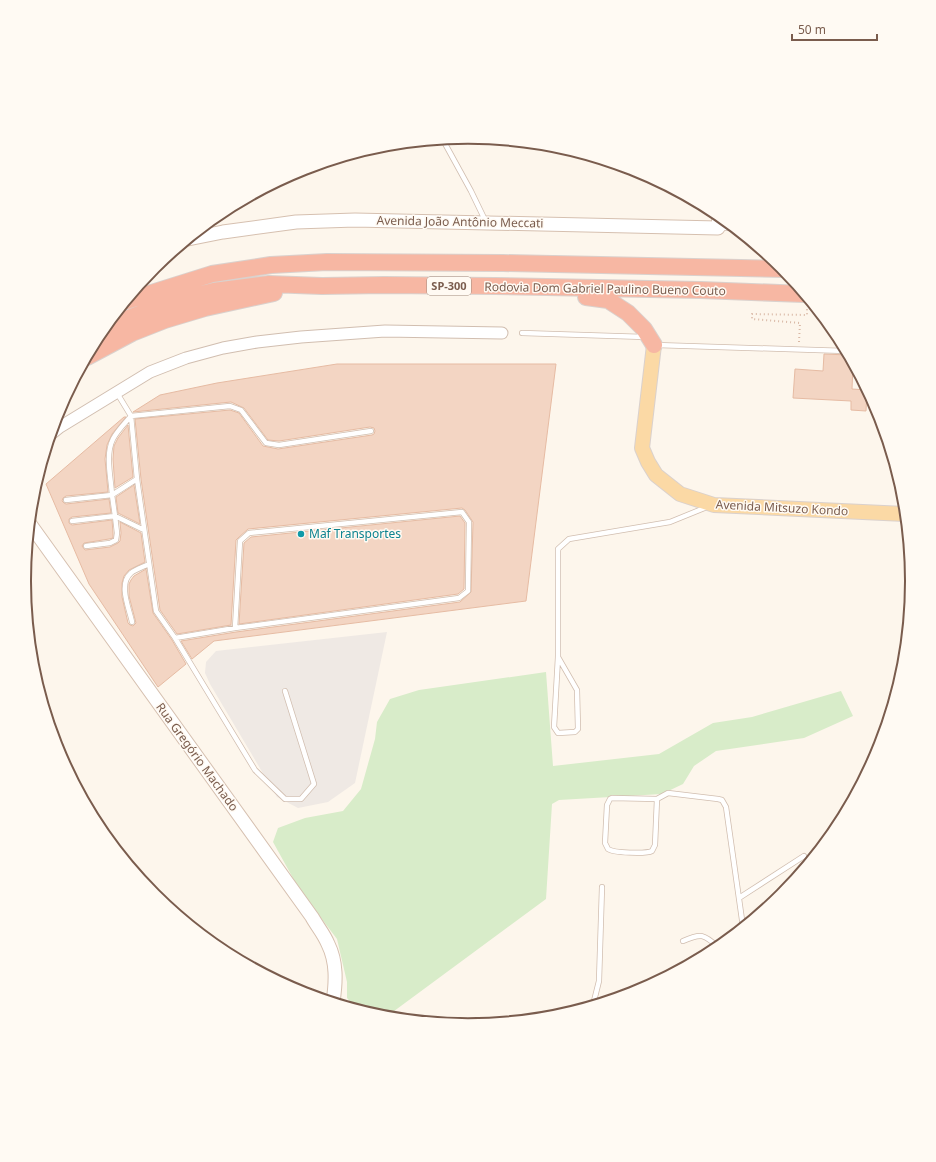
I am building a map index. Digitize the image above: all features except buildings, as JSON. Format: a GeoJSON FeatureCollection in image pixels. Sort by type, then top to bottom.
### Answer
{"type":"FeatureCollection","features":[{"type":"Feature","properties":{"kind":"highway","name":"Rodovia Dom Gabriel Paulino Bueno Couto"},"geometry":{"type":"LineString","coordinates":[[135,298],[212,274],[271,265],[327,262],[503,263],[774,269]]}},
{"type":"Feature","properties":{"kind":"highway","name":"Rodovia Dom Gabriel Paulino Bueno Couto"},"geometry":{"type":"LineString","coordinates":[[114,326],[170,302],[214,291],[269,284],[322,286],[384,284],[701,290],[802,299]]}},
{"type":"Feature","properties":{"kind":"highway"},"geometry":{"type":"LineString","coordinates":[[96,352],[132,333],[165,320],[205,308],[269,294],[322,286]]}},
{"type":"Feature","properties":{"kind":"highway"},"geometry":{"type":"LineString","coordinates":[[495,286],[608,300],[628,313],[644,329],[652,341]]}},
{"type":"Feature","properties":{"kind":"main road","name":"Avenida João Antônio Meccati"},"geometry":{"type":"LineString","coordinates":[[198,237],[296,222],[355,220],[486,222],[715,221]]}},
{"type":"Feature","properties":{"kind":"main road","name":"Avenida Mitsuzo Kondo"},"geometry":{"type":"LineString","coordinates":[[652,341],[642,448],[656,475],[680,494],[714,505],[900,514]]}},
{"type":"Feature","properties":{"kind":"main road","name":"Rua Gregório Machado"},"geometry":{"type":"LineString","coordinates":[[34,530],[312,917],[329,944],[335,965],[336,984],[334,997]]}},
{"type":"Feature","properties":{"kind":"street"},"geometry":{"type":"LineString","coordinates":[[59,428],[150,372],[186,358],[223,348],[301,337],[385,331],[502,333]]}},
{"type":"Feature","properties":{"kind":"lane"},"geometry":{"type":"LineString","coordinates":[[446,145],[486,222]]}},
{"type":"Feature","properties":{"kind":"lane"},"geometry":{"type":"LineString","coordinates":[[522,333],[799,350],[839,351]]}},
{"type":"Feature","properties":{"kind":"lane"},"geometry":{"type":"LineString","coordinates":[[117,393],[131,416],[137,479],[156,611],[175,638],[255,770],[285,799],[301,798],[314,784],[285,691]]}},
{"type":"Feature","properties":{"kind":"lane"},"geometry":{"type":"LineString","coordinates":[[86,546],[110,543],[116,540],[117,533],[109,464],[110,449],[113,438],[131,416],[230,406],[241,410],[266,442],[279,445],[371,431]]}},
{"type":"Feature","properties":{"kind":"lane"},"geometry":{"type":"LineString","coordinates":[[66,500],[112,495],[137,479]]}},
{"type":"Feature","properties":{"kind":"lane"},"geometry":{"type":"LineString","coordinates":[[558,657],[577,690],[578,729],[575,732],[558,733],[554,727],[558,657],[558,549],[569,539],[670,522],[714,505]]}},
{"type":"Feature","properties":{"kind":"lane"},"geometry":{"type":"LineString","coordinates":[[175,638],[235,628],[459,598],[468,590],[469,522],[462,512],[249,533],[240,541],[235,628]]}},
{"type":"Feature","properties":{"kind":"lane"},"geometry":{"type":"LineString","coordinates":[[72,521],[115,516],[144,530]]}},
{"type":"Feature","properties":{"kind":"lane"},"geometry":{"type":"LineString","coordinates":[[132,622],[124,592],[125,583],[130,573],[149,564]]}},
{"type":"Feature","properties":{"kind":"lane"},"geometry":{"type":"LineString","coordinates":[[657,799],[655,845],[652,851],[646,853],[614,852],[608,849],[605,843],[607,805],[610,799],[616,797],[657,799],[668,793],[718,798],[722,800],[726,807],[742,921]]}},
{"type":"Feature","properties":{"kind":"lane"},"geometry":{"type":"LineString","coordinates":[[739,898],[804,856]]}},
{"type":"Feature","properties":{"kind":"lane"},"geometry":{"type":"LineString","coordinates":[[594,999],[599,981],[602,887]]}},
{"type":"Feature","properties":{"kind":"lane"},"geometry":{"type":"LineString","coordinates":[[683,941],[699,935],[705,937],[713,943]]}},
{"type":"Feature","properties":{"kind":"path"},"geometry":{"type":"LineString","coordinates":[[799,350],[800,323],[752,319],[752,314],[807,315],[806,304]]}},
{"type":"Feature","properties":{"kind":"shaded area"},"geometry":{"type":"Polygon","coordinates":[[[387,632],[355,783],[328,802],[298,808],[277,797],[210,684],[205,673],[206,662],[216,651],[387,632]]]}},
{"type":"Feature","properties":{"kind":"green space"},"geometry":{"type":"Polygon","coordinates":[[[546,672],[553,766],[659,754],[713,723],[752,717],[841,691],[853,716],[804,738],[716,751],[694,766],[683,784],[662,794],[559,800],[552,804],[546,899],[393,1011],[355,1003],[350,1002],[347,998],[347,982],[337,939],[299,889],[273,842],[278,828],[305,818],[343,811],[361,789],[375,739],[377,722],[390,699],[419,690],[546,672]]]}},
{"type":"Feature","properties":{"kind":"place","name":"Maf Transportes"},"geometry":{"type":"Point","coordinates":[301,534]}}]}
